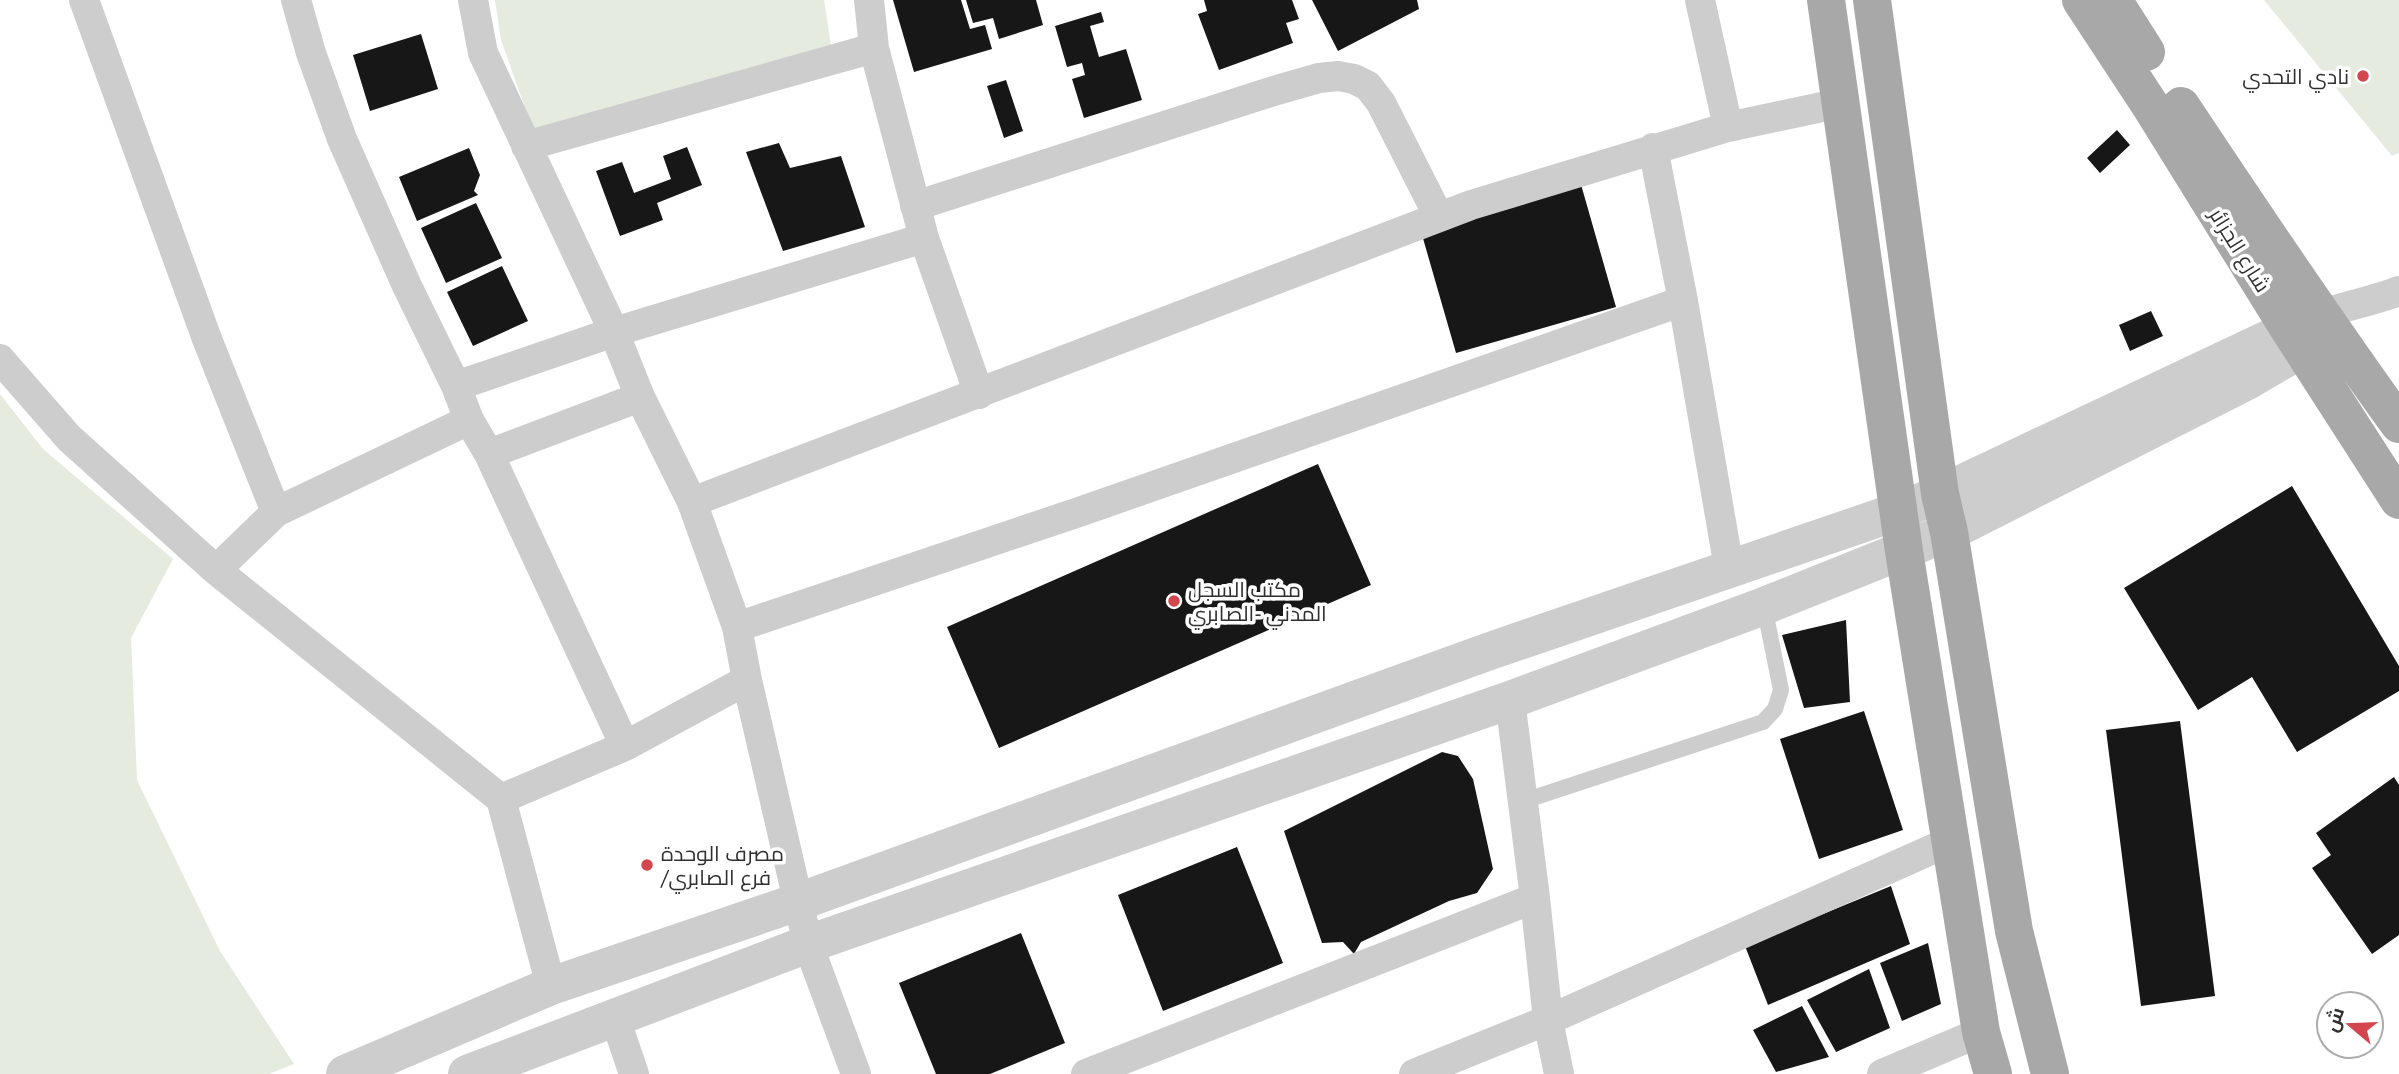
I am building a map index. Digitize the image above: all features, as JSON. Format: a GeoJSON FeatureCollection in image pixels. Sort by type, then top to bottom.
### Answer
{"type":"FeatureCollection","features":[{"type":"Feature","properties":{"kind":"main road"},"geometry":{"type":"LineString","coordinates":[[1826,0],[1904,551],[1981,1032],[1993,1074]]}},
{"type":"Feature","properties":{"kind":"main road"},"geometry":{"type":"LineString","coordinates":[[1872,0],[1940,494],[2014,931],[2050,1074]]}},
{"type":"Feature","properties":{"kind":"main road","name":"شارع الجزائر"},"geometry":{"type":"LineString","coordinates":[[2081,0],[2150,105],[2312,331],[2399,425]]}},
{"type":"Feature","properties":{"kind":"main road","name":"شارع الجزائر"},"geometry":{"type":"LineString","coordinates":[[2113,0],[2292,275],[2312,331],[2399,500]]}},
{"type":"Feature","properties":{"kind":"street"},"geometry":{"type":"LineString","coordinates":[[84,0],[206,339],[276,512]]}},
{"type":"Feature","properties":{"kind":"street"},"geometry":{"type":"LineString","coordinates":[[296,0],[311,53],[342,139],[407,286],[456,386],[469,420],[489,454],[625,746]]}},
{"type":"Feature","properties":{"kind":"street"},"geometry":{"type":"LineString","coordinates":[[473,0],[483,53],[614,332],[640,397],[692,502],[737,628],[808,944],[856,1074]]}},
{"type":"Feature","properties":{"kind":"street"},"geometry":{"type":"LineString","coordinates":[[869,0],[874,48],[915,206],[979,394]]}},
{"type":"Feature","properties":{"kind":"street"},"geometry":{"type":"LineString","coordinates":[[1700,0],[1728,127]]}},
{"type":"Feature","properties":{"kind":"street"},"geometry":{"type":"LineString","coordinates":[[526,146],[874,48]]}},
{"type":"Feature","properties":{"kind":"street"},"geometry":{"type":"LineString","coordinates":[[915,206],[1277,90],[1338,76],[1354,79],[1368,86],[1381,103],[1438,217]]}},
{"type":"Feature","properties":{"kind":"street"},"geometry":{"type":"LineString","coordinates":[[692,502],[1471,205],[1728,127],[1841,103]]}},
{"type":"Feature","properties":{"kind":"street"},"geometry":{"type":"LineString","coordinates":[[1653,148],[1683,300],[1729,568]]}},
{"type":"Feature","properties":{"kind":"street"},"geometry":{"type":"LineString","coordinates":[[456,386],[614,332],[925,238]]}},
{"type":"Feature","properties":{"kind":"street"},"geometry":{"type":"LineString","coordinates":[[345,1074],[551,986],[798,902],[1490,651],[1899,511],[2312,331],[2353,321],[2386,296]]}},
{"type":"Feature","properties":{"kind":"street"},"geometry":{"type":"LineString","coordinates":[[737,628],[1079,512],[1683,300]]}},
{"type":"Feature","properties":{"kind":"street"},"geometry":{"type":"LineString","coordinates":[[467,1074],[808,944],[1510,700],[1904,551],[1948,532],[2247,381],[2312,331]]}},
{"type":"Feature","properties":{"kind":"street"},"geometry":{"type":"LineString","coordinates":[[0,359],[69,438],[216,570],[501,799],[551,986]]}},
{"type":"Feature","properties":{"kind":"street"},"geometry":{"type":"LineString","coordinates":[[489,454],[640,397]]}},
{"type":"Feature","properties":{"kind":"street"},"geometry":{"type":"LineString","coordinates":[[216,570],[276,512],[469,420]]}},
{"type":"Feature","properties":{"kind":"street"},"geometry":{"type":"LineString","coordinates":[[501,799],[625,746],[747,680]]}},
{"type":"Feature","properties":{"kind":"street"},"geometry":{"type":"LineString","coordinates":[[1510,700],[1548,1020],[1559,1074]]}},
{"type":"Feature","properties":{"kind":"street"},"geometry":{"type":"LineString","coordinates":[[1413,1074],[1548,1020],[1951,841]]}},
{"type":"Feature","properties":{"kind":"street"},"geometry":{"type":"LineString","coordinates":[[1086,1074],[1535,898]]}},
{"type":"Feature","properties":{"kind":"street"},"geometry":{"type":"LineString","coordinates":[[615,1018],[634,1074]]}},
{"type":"Feature","properties":{"kind":"street"},"geometry":{"type":"LineString","coordinates":[[1882,1074],[1981,1032]]}},
{"type":"Feature","properties":{"kind":"lane"},"geometry":{"type":"LineString","coordinates":[[1524,801],[1763,722],[1775,709],[1781,690],[1764,606]]}},
{"type":"Feature","properties":{"kind":"shaded area"},"geometry":{"type":"Polygon","coordinates":[[[495,0],[824,0],[831,45],[533,130],[501,40],[495,0]]]}},
{"type":"Feature","properties":{"kind":"shaded area","name":"نادي التحدي"},"geometry":{"type":"Polygon","coordinates":[[[2264,0],[2399,0],[2399,153],[2392,156],[2264,0]]]}},
{"type":"Feature","properties":{"kind":"shaded area"},"geometry":{"type":"Polygon","coordinates":[[[0,394],[43,449],[173,559],[131,638],[137,780],[220,951],[294,1064],[269,1074],[0,1074],[0,394]]]}},
{"type":"Feature","properties":{"kind":"building"},"geometry":{"type":"Polygon","coordinates":[[[893,0],[961,0],[970,29],[985,25],[992,49],[914,72],[893,0]]]}},
{"type":"Feature","properties":{"kind":"building"},"geometry":{"type":"Polygon","coordinates":[[[966,0],[1036,0],[1043,25],[999,39],[993,18],[973,23],[966,0]]]}},
{"type":"Feature","properties":{"kind":"building"},"geometry":{"type":"Polygon","coordinates":[[[1204,0],[1292,0],[1299,19],[1286,23],[1293,43],[1219,70],[1198,14],[1207,11],[1204,0]]]}},
{"type":"Feature","properties":{"kind":"building"},"geometry":{"type":"Polygon","coordinates":[[[1312,0],[1417,0],[1419,9],[1338,51],[1312,0]]]}},
{"type":"Feature","properties":{"kind":"building"},"geometry":{"type":"Polygon","coordinates":[[[1101,12],[1104,22],[1090,26],[1099,57],[1126,49],[1142,100],[1084,118],[1072,79],[1085,75],[1082,63],[1067,67],[1055,26],[1101,12]]]}},
{"type":"Feature","properties":{"kind":"building"},"geometry":{"type":"Polygon","coordinates":[[[421,34],[438,89],[370,111],[353,55],[421,34]]]}},
{"type":"Feature","properties":{"kind":"building"},"geometry":{"type":"Polygon","coordinates":[[[1006,80],[1023,131],[1004,138],[987,86],[1006,80]]]}},
{"type":"Feature","properties":{"kind":"building"},"geometry":{"type":"Polygon","coordinates":[[[2117,130],[2130,145],[2100,173],[2087,158],[2117,130]]]}},
{"type":"Feature","properties":{"kind":"building"},"geometry":{"type":"Polygon","coordinates":[[[779,143],[790,168],[841,156],[865,227],[783,251],[746,152],[779,143]]]}},
{"type":"Feature","properties":{"kind":"building"},"geometry":{"type":"Polygon","coordinates":[[[687,147],[702,185],[657,203],[663,220],[620,236],[596,171],[622,162],[634,193],[671,179],[663,156],[687,147]]]}},
{"type":"Feature","properties":{"kind":"building"},"geometry":{"type":"Polygon","coordinates":[[[469,148],[480,175],[474,191],[478,195],[417,221],[399,177],[469,148]]]}},
{"type":"Feature","properties":{"kind":"building"},"geometry":{"type":"Polygon","coordinates":[[[1578,174],[1616,307],[1456,353],[1418,221],[1578,174]]]}},
{"type":"Feature","properties":{"kind":"building"},"geometry":{"type":"Polygon","coordinates":[[[476,203],[502,258],[446,283],[421,228],[476,203]]]}},
{"type":"Feature","properties":{"kind":"building"},"geometry":{"type":"Polygon","coordinates":[[[502,266],[528,321],[473,346],[447,292],[502,266]]]}},
{"type":"Feature","properties":{"kind":"building"},"geometry":{"type":"Polygon","coordinates":[[[2151,311],[2163,336],[2130,351],[2119,325],[2151,311]]]}},
{"type":"Feature","properties":{"kind":"building"},"geometry":{"type":"Polygon","coordinates":[[[1318,464],[1371,585],[999,748],[947,627],[1318,464]]]}},
{"type":"Feature","properties":{"kind":"building"},"geometry":{"type":"Polygon","coordinates":[[[2292,486],[2399,666],[2399,691],[2297,752],[2252,677],[2198,710],[2124,588],[2292,486]]]}},
{"type":"Feature","properties":{"kind":"building"},"geometry":{"type":"Polygon","coordinates":[[[1846,620],[1850,702],[1804,708],[1782,635],[1846,620]]]}},
{"type":"Feature","properties":{"kind":"building"},"geometry":{"type":"Polygon","coordinates":[[[1864,711],[1903,830],[1819,859],[1780,739],[1864,711]]]}},
{"type":"Feature","properties":{"kind":"building"},"geometry":{"type":"Polygon","coordinates":[[[2180,721],[2215,996],[2141,1006],[2106,730],[2180,721]]]}},
{"type":"Feature","properties":{"kind":"building"},"geometry":{"type":"Polygon","coordinates":[[[1442,752],[1458,756],[1473,779],[1493,869],[1477,893],[1449,901],[1361,942],[1354,954],[1343,942],[1322,943],[1284,831],[1442,752]]]}},
{"type":"Feature","properties":{"kind":"building"},"geometry":{"type":"Polygon","coordinates":[[[2394,777],[2399,785],[2399,935],[2372,954],[2312,868],[2331,855],[2316,833],[2394,777]]]}},
{"type":"Feature","properties":{"kind":"building"},"geometry":{"type":"Polygon","coordinates":[[[1237,847],[1283,963],[1163,1011],[1118,895],[1237,847]]]}},
{"type":"Feature","properties":{"kind":"building"},"geometry":{"type":"Polygon","coordinates":[[[1891,886],[1910,944],[1768,1005],[1745,946],[1891,886]]]}},
{"type":"Feature","properties":{"kind":"building"},"geometry":{"type":"Polygon","coordinates":[[[1021,933],[1065,1043],[990,1074],[936,1074],[899,983],[1021,933]]]}},
{"type":"Feature","properties":{"kind":"building"},"geometry":{"type":"Polygon","coordinates":[[[1928,943],[1941,1004],[1902,1021],[1880,963],[1928,943]]]}},
{"type":"Feature","properties":{"kind":"building"},"geometry":{"type":"Polygon","coordinates":[[[1869,969],[1890,1028],[1836,1052],[1807,1000],[1869,969]]]}},
{"type":"Feature","properties":{"kind":"building"},"geometry":{"type":"Polygon","coordinates":[[[1802,1006],[1829,1057],[1776,1072],[1753,1030],[1802,1006]]]}},
{"type":"Feature","properties":{"kind":"place","name":"نادي التحدي"},"geometry":{"type":"Point","coordinates":[2363,76]}},
{"type":"Feature","properties":{"kind":"place","name":"مكتب السجل المدني -الصابري"},"geometry":{"type":"Point","coordinates":[1174,601]}},
{"type":"Feature","properties":{"kind":"place","name":"مصرف الوحدة /فرع الصابري"},"geometry":{"type":"Point","coordinates":[647,865]}}]}
